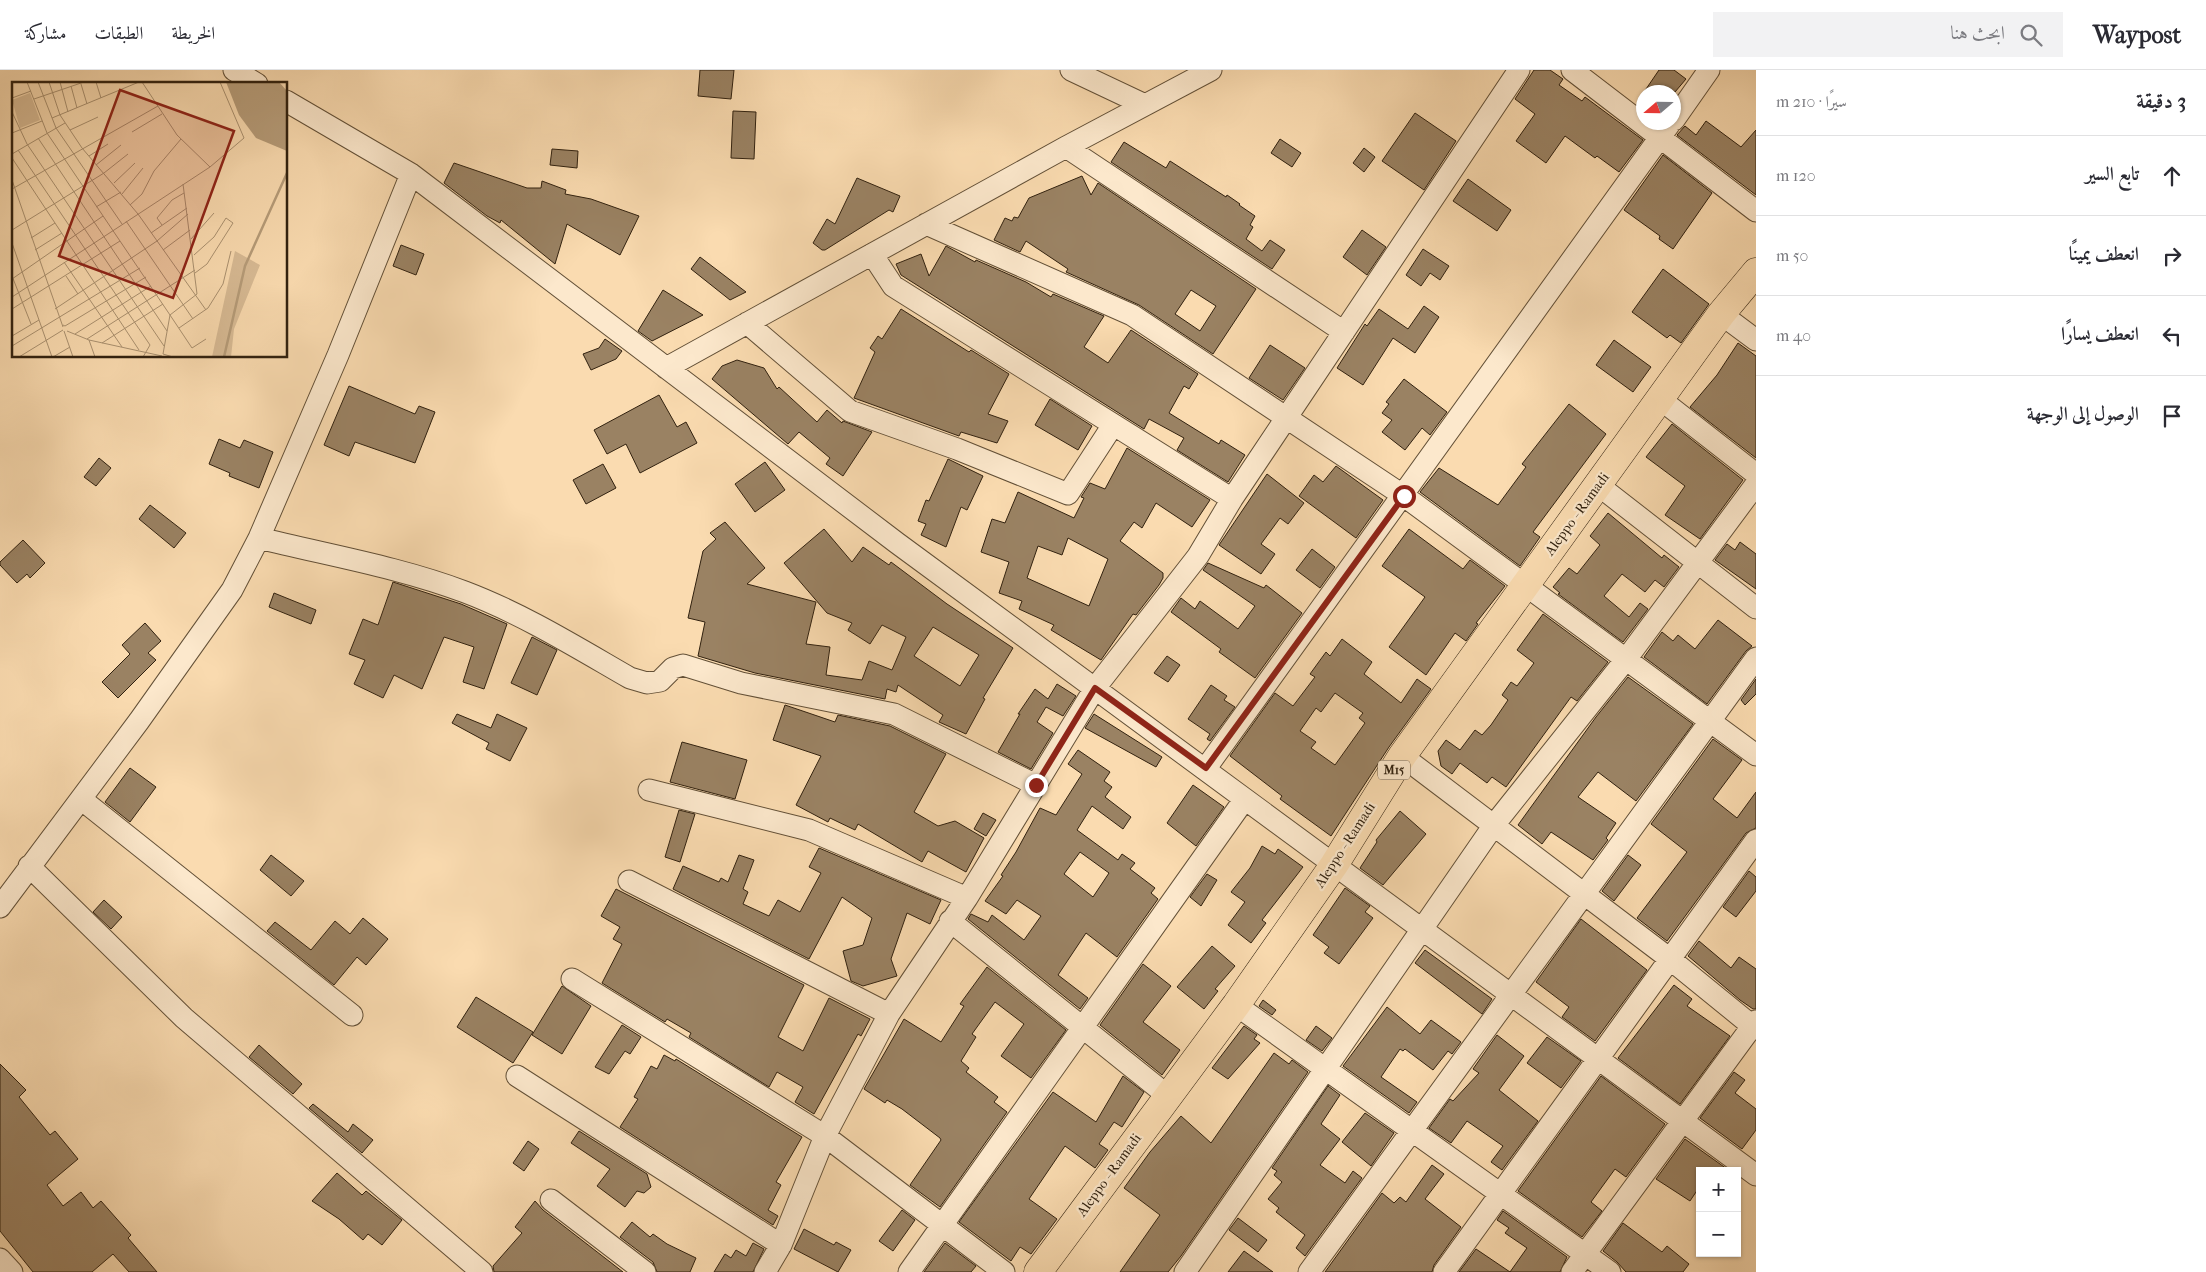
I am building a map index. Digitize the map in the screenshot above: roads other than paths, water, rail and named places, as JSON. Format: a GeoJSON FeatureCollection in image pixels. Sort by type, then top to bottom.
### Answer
{"type":"FeatureCollection","features":[{"type":"Feature","properties":{"kind":"highway","name":"Aleppo - Ramadi"},"geometry":{"type":"LineString","coordinates":[[1038,1272],[1236,1005],[1334,865],[1402,756],[1722,314],[1756,272]]}},
{"type":"Feature","properties":{"kind":"street"},"geometry":{"type":"LineString","coordinates":[[234,70],[254,82]]}},
{"type":"Feature","properties":{"kind":"street"},"geometry":{"type":"LineString","coordinates":[[1071,70],[1144,105]]}},
{"type":"Feature","properties":{"kind":"street"},"geometry":{"type":"LineString","coordinates":[[666,368],[1066,147],[1211,70]]}},
{"type":"Feature","properties":{"kind":"street"},"geometry":{"type":"LineString","coordinates":[[765,1272],[781,1245],[825,1136],[889,1014],[967,898],[1095,688],[1198,556],[1232,499],[1519,70]]}},
{"type":"Feature","properties":{"kind":"street"},"geometry":{"type":"LineString","coordinates":[[1572,70],[1636,108]]}},
{"type":"Feature","properties":{"kind":"street"},"geometry":{"type":"LineString","coordinates":[[1681,109],[1709,70]]}},
{"type":"Feature","properties":{"kind":"street"},"geometry":{"type":"LineString","coordinates":[[288,102],[411,174],[897,543],[1206,768],[1244,800],[1756,1174]]}},
{"type":"Feature","properties":{"kind":"street"},"geometry":{"type":"LineString","coordinates":[[1206,768],[1404,496],[1666,130]]}},
{"type":"Feature","properties":{"kind":"street"},"geometry":{"type":"LineString","coordinates":[[1671,130],[1756,211]]}},
{"type":"Feature","properties":{"kind":"street"},"geometry":{"type":"LineString","coordinates":[[1066,147],[1344,332]]}},
{"type":"Feature","properties":{"kind":"street"},"geometry":{"type":"LineString","coordinates":[[0,908],[139,721],[232,590],[259,538],[338,355],[411,174]]}},
{"type":"Feature","properties":{"kind":"street"},"geometry":{"type":"LineString","coordinates":[[926,224],[1132,315],[1288,417],[1404,496],[1627,658],[1756,755]]}},
{"type":"Feature","properties":{"kind":"street"},"geometry":{"type":"LineString","coordinates":[[872,254],[893,286],[1232,499]]}},
{"type":"Feature","properties":{"kind":"street"},"geometry":{"type":"LineString","coordinates":[[1722,314],[1756,340]]}},
{"type":"Feature","properties":{"kind":"street"},"geometry":{"type":"LineString","coordinates":[[747,323],[850,411],[957,449],[1068,494],[1113,425]]}},
{"type":"Feature","properties":{"kind":"street"},"geometry":{"type":"LineString","coordinates":[[1660,399],[1756,474]]}},
{"type":"Feature","properties":{"kind":"street"},"geometry":{"type":"LineString","coordinates":[[1185,1272],[1494,825],[1627,658],[1756,484]]}},
{"type":"Feature","properties":{"kind":"street"},"geometry":{"type":"LineString","coordinates":[[1598,485],[1756,608]]}},
{"type":"Feature","properties":{"kind":"street"},"geometry":{"type":"LineString","coordinates":[[259,538],[423,577],[467,592],[529,620],[630,678],[648,683],[660,680],[673,668],[683,666],[741,683],[894,714],[1036,785]]}},
{"type":"Feature","properties":{"kind":"street"},"geometry":{"type":"LineString","coordinates":[[1309,1272],[1756,658]]}},
{"type":"Feature","properties":{"kind":"street"},"geometry":{"type":"LineString","coordinates":[[1402,756],[1584,893],[1755,1026],[1572,1272]]}},
{"type":"Feature","properties":{"kind":"street"},"geometry":{"type":"LineString","coordinates":[[649,790],[809,830],[967,898]]}},
{"type":"Feature","properties":{"kind":"street"},"geometry":{"type":"LineString","coordinates":[[80,799],[352,1016]]}},
{"type":"Feature","properties":{"kind":"street"},"geometry":{"type":"LineString","coordinates":[[909,1272],[1244,800]]}},
{"type":"Feature","properties":{"kind":"street"},"geometry":{"type":"LineString","coordinates":[[1444,1272],[1756,840]]}},
{"type":"Feature","properties":{"kind":"street"},"geometry":{"type":"LineString","coordinates":[[30,866],[184,1018],[482,1272]]}},
{"type":"Feature","properties":{"kind":"street"},"geometry":{"type":"LineString","coordinates":[[629,881],[889,1014]]}},
{"type":"Feature","properties":{"kind":"street"},"geometry":{"type":"LineString","coordinates":[[950,921],[1168,1096]]}},
{"type":"Feature","properties":{"kind":"street"},"geometry":{"type":"LineString","coordinates":[[572,979],[825,1136],[1004,1272]]}},
{"type":"Feature","properties":{"kind":"street"},"geometry":{"type":"LineString","coordinates":[[1236,1005],[1610,1272]]}},
{"type":"Feature","properties":{"kind":"street"},"geometry":{"type":"LineString","coordinates":[[516,1076],[781,1245]]}},
{"type":"Feature","properties":{"kind":"street"},"geometry":{"type":"LineString","coordinates":[[551,1200],[645,1272]]}},
{"type":"Feature","properties":{"kind":"street"},"geometry":{"type":"LineString","coordinates":[[0,1259],[12,1272]]}}]}
